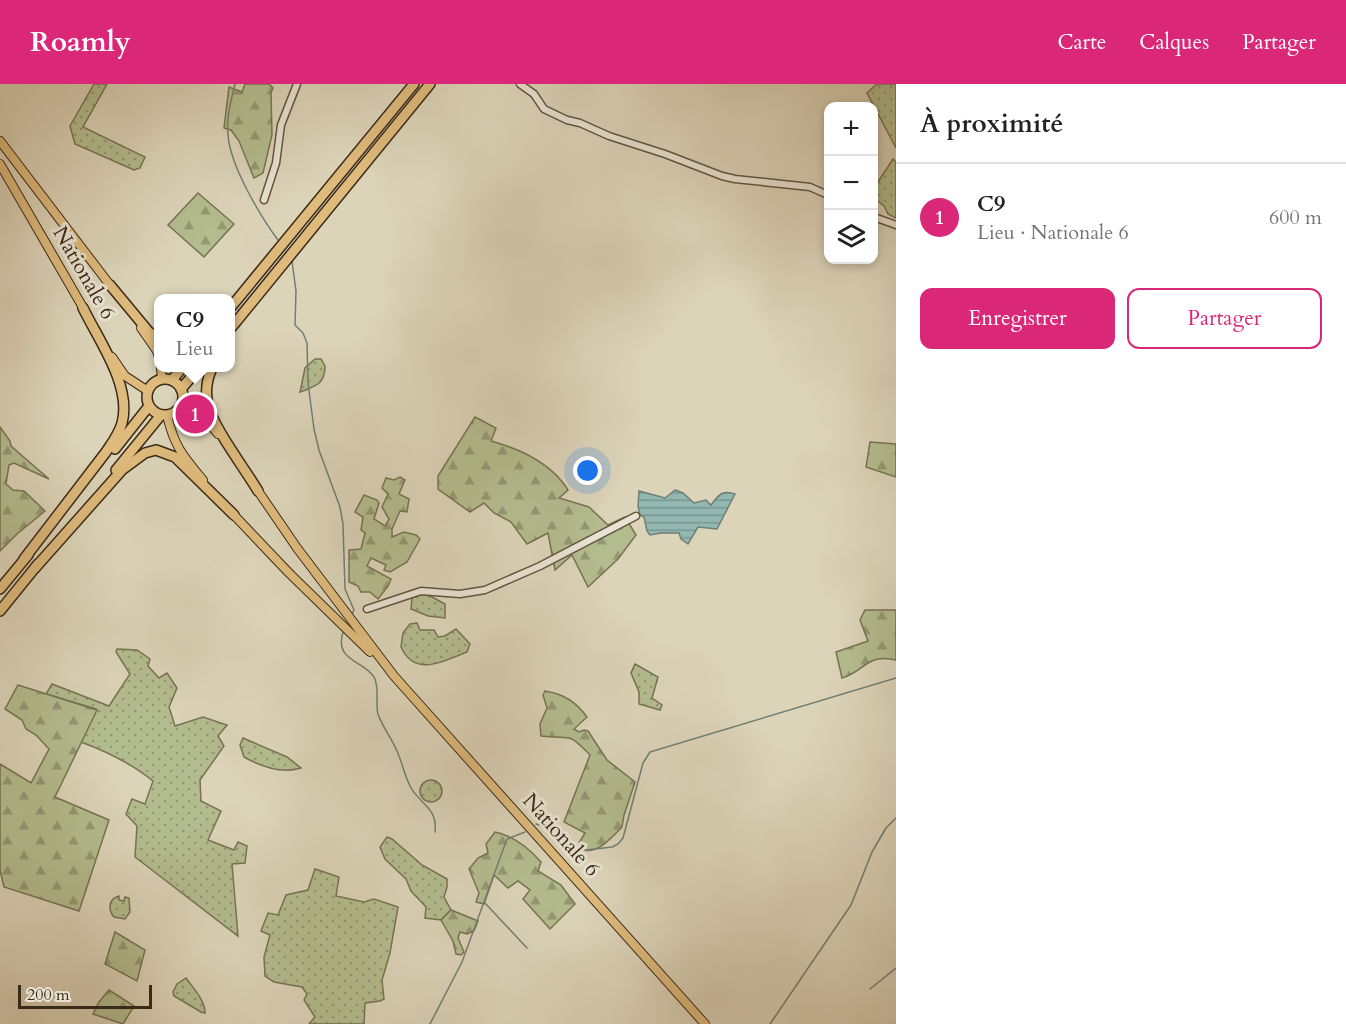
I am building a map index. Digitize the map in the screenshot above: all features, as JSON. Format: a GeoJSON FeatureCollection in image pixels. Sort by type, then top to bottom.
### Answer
{"type":"FeatureCollection","features":[{"type":"Feature","properties":{"kind":"highway"},"geometry":{"type":"LineString","coordinates":[[235,295],[414,84]]}},
{"type":"Feature","properties":{"kind":"highway"},"geometry":{"type":"LineString","coordinates":[[235,323],[430,84]]}},
{"type":"Feature","properties":{"kind":"highway"},"geometry":{"type":"LineString","coordinates":[[235,302],[312,206]]}},
{"type":"Feature","properties":{"kind":"highway"},"geometry":{"type":"LineString","coordinates":[[235,332],[321,216]]}},
{"type":"Feature","properties":{"kind":"highway"},"geometry":{"type":"LineString","coordinates":[[110,285],[154,336]]}},
{"type":"Feature","properties":{"kind":"highway"},"geometry":{"type":"LineString","coordinates":[[24,559],[106,452],[122,424],[122,390],[83,308]]}},
{"type":"Feature","properties":{"kind":"highway"},"geometry":{"type":"LineString","coordinates":[[164,415],[149,406],[148,391],[156,381],[167,380],[177,372]]}},
{"type":"Feature","properties":{"kind":"highway"},"geometry":{"type":"LineString","coordinates":[[0,611],[164,415],[177,411],[183,402],[182,389],[196,372]]}},
{"type":"Feature","properties":{"kind":"highway"},"geometry":{"type":"LineString","coordinates":[[211,372],[207,383],[208,406],[258,491]]}},
{"type":"Feature","properties":{"kind":"highway"},"geometry":{"type":"LineString","coordinates":[[167,380],[182,389]]}},
{"type":"Feature","properties":{"kind":"highway"},"geometry":{"type":"LineString","coordinates":[[0,589],[149,406]]}},
{"type":"Feature","properties":{"kind":"highway"},"geometry":{"type":"LineString","coordinates":[[35,568],[122,470],[145,453],[156,450],[175,458],[234,515]]}},
{"type":"Feature","properties":{"kind":"main road","name":"Nationale 6"},"geometry":{"type":"LineString","coordinates":[[0,141],[154,346]]}},
{"type":"Feature","properties":{"kind":"main road","name":"Nationale 6"},"geometry":{"type":"LineString","coordinates":[[0,164],[120,369],[125,376],[148,391]]}},
{"type":"Feature","properties":{"kind":"main road"},"geometry":{"type":"LineString","coordinates":[[163,372],[167,380]]}},
{"type":"Feature","properties":{"kind":"main road","name":"Nationale 6"},"geometry":{"type":"LineString","coordinates":[[183,402],[209,423],[297,548],[389,669],[705,1024]]}},
{"type":"Feature","properties":{"kind":"main road","name":"Nationale 6"},"geometry":{"type":"LineString","coordinates":[[164,415],[178,450],[234,515],[289,573],[389,669]]}},
{"type":"Feature","properties":{"kind":"street"},"geometry":{"type":"LineString","coordinates":[[264,200],[276,163],[281,125],[297,84]]}},
{"type":"Feature","properties":{"kind":"street"},"geometry":{"type":"LineString","coordinates":[[520,84],[534,94],[544,110],[609,136],[722,176],[810,187],[824,193]]}},
{"type":"Feature","properties":{"kind":"street"},"geometry":{"type":"LineString","coordinates":[[878,219],[896,225]]}},
{"type":"Feature","properties":{"kind":"street"},"geometry":{"type":"LineString","coordinates":[[367,609],[421,591],[460,594],[485,590],[540,566],[636,516]]}},
{"type":"Feature","properties":{"kind":"green space"},"geometry":{"type":"Polygon","coordinates":[[[94,84],[107,84],[83,127],[145,157],[140,168],[134,170],[75,144],[70,126],[94,84]]]}},
{"type":"Feature","properties":{"kind":"green space"},"geometry":{"type":"Polygon","coordinates":[[[245,84],[269,84],[273,88],[271,93],[272,135],[263,173],[254,178],[239,141],[231,130],[224,128],[229,87],[242,92],[245,84]]]}},
{"type":"Feature","properties":{"kind":"green space"},"geometry":{"type":"Polygon","coordinates":[[[877,84],[896,84],[896,148],[878,114],[878,102],[872,102],[867,93],[877,84]]]}},
{"type":"Feature","properties":{"kind":"green space"},"geometry":{"type":"Polygon","coordinates":[[[893,159],[896,162],[896,218],[888,214],[878,201],[878,182],[893,159]]]}},
{"type":"Feature","properties":{"kind":"green space"},"geometry":{"type":"Polygon","coordinates":[[[198,193],[234,224],[204,257],[168,225],[198,193]]]}},
{"type":"Feature","properties":{"kind":"green space"},"geometry":{"type":"Polygon","coordinates":[[[315,359],[321,359],[325,366],[323,377],[318,384],[300,392],[305,368],[315,359]]]}},
{"type":"Feature","properties":{"kind":"green space"},"geometry":{"type":"Polygon","coordinates":[[[475,417],[496,428],[491,441],[524,453],[553,472],[568,490],[559,498],[589,507],[608,525],[625,517],[636,535],[618,559],[588,587],[572,555],[555,570],[548,533],[527,544],[511,522],[494,513],[484,503],[470,512],[438,489],[438,476],[475,417]]]}},
{"type":"Feature","properties":{"kind":"green space"},"geometry":{"type":"Polygon","coordinates":[[[0,427],[11,446],[49,479],[14,463],[9,465],[6,484],[13,490],[24,491],[45,511],[0,551],[0,427]]]}},
{"type":"Feature","properties":{"kind":"green space"},"geometry":{"type":"Polygon","coordinates":[[[870,442],[896,444],[896,477],[866,467],[870,442]]]}},
{"type":"Feature","properties":{"kind":"green space"},"geometry":{"type":"Polygon","coordinates":[[[400,477],[405,480],[399,494],[409,499],[407,512],[400,511],[392,529],[392,537],[404,532],[416,535],[420,539],[407,562],[390,572],[384,570],[386,565],[371,558],[367,566],[391,579],[378,599],[370,592],[361,592],[358,586],[349,582],[349,550],[361,549],[365,533],[361,530],[363,517],[355,512],[364,495],[377,500],[379,503],[374,519],[385,526],[389,519],[382,507],[388,494],[382,488],[386,478],[394,480],[400,477]]]}},
{"type":"Feature","properties":{"kind":"green space"},"geometry":{"type":"Polygon","coordinates":[[[421,591],[445,604],[445,618],[428,616],[411,609],[412,598],[421,591]]]}},
{"type":"Feature","properties":{"kind":"green space"},"geometry":{"type":"Polygon","coordinates":[[[865,610],[896,610],[896,660],[886,658],[872,661],[842,678],[836,652],[868,641],[860,620],[865,610]]]}},
{"type":"Feature","properties":{"kind":"green space"},"geometry":{"type":"Polygon","coordinates":[[[417,623],[420,630],[434,630],[438,637],[445,636],[456,629],[470,644],[467,652],[431,665],[414,662],[401,647],[403,633],[410,624],[417,623]]]}},
{"type":"Feature","properties":{"kind":"green space"},"geometry":{"type":"Polygon","coordinates":[[[117,649],[137,650],[150,659],[148,666],[159,678],[167,673],[177,688],[169,707],[175,726],[203,717],[227,725],[218,736],[224,746],[200,780],[201,801],[221,811],[208,840],[234,850],[238,842],[247,846],[245,863],[232,864],[238,936],[135,857],[137,826],[126,814],[132,799],[145,804],[153,781],[119,758],[81,742],[96,709],[46,694],[52,684],[109,706],[130,674],[116,652],[117,649]]]}},
{"type":"Feature","properties":{"kind":"green space"},"geometry":{"type":"Polygon","coordinates":[[[635,664],[658,677],[652,698],[662,705],[660,710],[639,704],[639,692],[631,673],[635,664]]]}},
{"type":"Feature","properties":{"kind":"green space"},"geometry":{"type":"Polygon","coordinates":[[[18,685],[97,710],[55,797],[109,820],[79,911],[4,887],[0,870],[0,764],[31,783],[49,749],[36,735],[26,729],[22,720],[5,709],[18,685]]]}},
{"type":"Feature","properties":{"kind":"green space"},"geometry":{"type":"Polygon","coordinates":[[[545,691],[558,694],[578,707],[587,717],[574,729],[579,732],[588,731],[607,760],[635,782],[622,827],[603,845],[592,850],[580,849],[579,843],[585,833],[564,822],[590,755],[572,739],[541,736],[540,724],[547,708],[543,695],[545,691]]]}},
{"type":"Feature","properties":{"kind":"green space"},"geometry":{"type":"Polygon","coordinates":[[[243,738],[287,757],[301,768],[279,770],[244,757],[240,745],[243,738]]]}},
{"type":"Feature","properties":{"kind":"green space"},"geometry":{"type":"Polygon","coordinates":[[[431,780],[439,783],[442,791],[439,799],[431,802],[423,799],[420,791],[423,783],[431,780]]]}},
{"type":"Feature","properties":{"kind":"green space"},"geometry":{"type":"Polygon","coordinates":[[[495,832],[514,839],[531,852],[541,862],[538,871],[561,885],[575,904],[550,929],[523,899],[530,890],[518,881],[508,888],[494,875],[484,904],[476,902],[479,893],[469,869],[478,858],[488,853],[486,844],[495,832]]]}},
{"type":"Feature","properties":{"kind":"green space"},"geometry":{"type":"Polygon","coordinates":[[[387,837],[422,865],[447,879],[444,897],[451,910],[441,920],[425,918],[426,907],[411,891],[406,879],[385,859],[380,847],[387,837]]]}},
{"type":"Feature","properties":{"kind":"green space"},"geometry":{"type":"Polygon","coordinates":[[[315,869],[339,877],[336,896],[364,902],[374,899],[398,907],[390,953],[382,980],[384,999],[365,1003],[364,1024],[309,1024],[315,1017],[304,1000],[307,994],[302,987],[274,982],[265,976],[264,957],[270,935],[261,931],[268,913],[278,915],[286,895],[308,890],[315,869]]]}},
{"type":"Feature","properties":{"kind":"green space"},"geometry":{"type":"Polygon","coordinates":[[[119,896],[119,900],[124,901],[125,897],[129,898],[130,912],[125,919],[114,917],[111,911],[111,902],[119,896]]]}},
{"type":"Feature","properties":{"kind":"green space"},"geometry":{"type":"Polygon","coordinates":[[[451,910],[478,921],[474,931],[467,934],[460,932],[458,938],[464,952],[461,955],[456,954],[453,941],[441,920],[451,910]]]}},
{"type":"Feature","properties":{"kind":"green space"},"geometry":{"type":"Polygon","coordinates":[[[115,932],[145,950],[137,981],[105,964],[115,932]]]}},
{"type":"Feature","properties":{"kind":"green space"},"geometry":{"type":"Polygon","coordinates":[[[186,978],[201,999],[205,1013],[174,996],[173,992],[177,984],[186,978]]]}},
{"type":"Feature","properties":{"kind":"green space"},"geometry":{"type":"Polygon","coordinates":[[[109,990],[134,1006],[123,1024],[93,1014],[109,990]]]}},
{"type":"Feature","properties":{"kind":"water"},"geometry":{"type":"Polygon","coordinates":[[[675,490],[683,493],[694,503],[706,500],[711,505],[718,496],[724,493],[735,494],[717,529],[698,527],[688,544],[681,539],[679,533],[650,535],[644,517],[640,515],[639,491],[665,498],[675,490]]]}},
{"type":"Feature","properties":{"kind":"waterway"},"geometry":{"type":"LineString","coordinates":[[235,84],[228,122],[230,147],[247,190],[278,240]]}},
{"type":"Feature","properties":{"kind":"waterway"},"geometry":{"type":"LineString","coordinates":[[292,261],[296,291],[295,325],[303,333],[307,343],[308,383],[314,429],[319,450],[340,507],[343,524],[345,589],[354,610],[352,614]]}},
{"type":"Feature","properties":{"kind":"waterway"},"geometry":{"type":"LineString","coordinates":[[343,632],[342,649],[374,677],[377,686],[378,714],[397,751],[410,786],[434,817],[435,832]]}},
{"type":"Feature","properties":{"kind":"waterway"},"geometry":{"type":"LineString","coordinates":[[536,824],[578,851],[612,847],[623,838],[643,763],[650,752],[896,678]]}},
{"type":"Feature","properties":{"kind":"waterway"},"geometry":{"type":"LineString","coordinates":[[770,1024],[851,905],[872,852],[886,828],[896,818]]}},
{"type":"Feature","properties":{"kind":"waterway"},"geometry":{"type":"LineString","coordinates":[[430,1024],[462,962],[507,839],[525,832]]}},
{"type":"Feature","properties":{"kind":"waterway"},"geometry":{"type":"LineString","coordinates":[[485,903],[527,948]]}},
{"type":"Feature","properties":{"kind":"waterway"},"geometry":{"type":"LineString","coordinates":[[870,989],[896,968]]}},
{"type":"Feature","properties":{"kind":"place","name":"C9"},"geometry":{"type":"Point","coordinates":[195,414]}}]}
